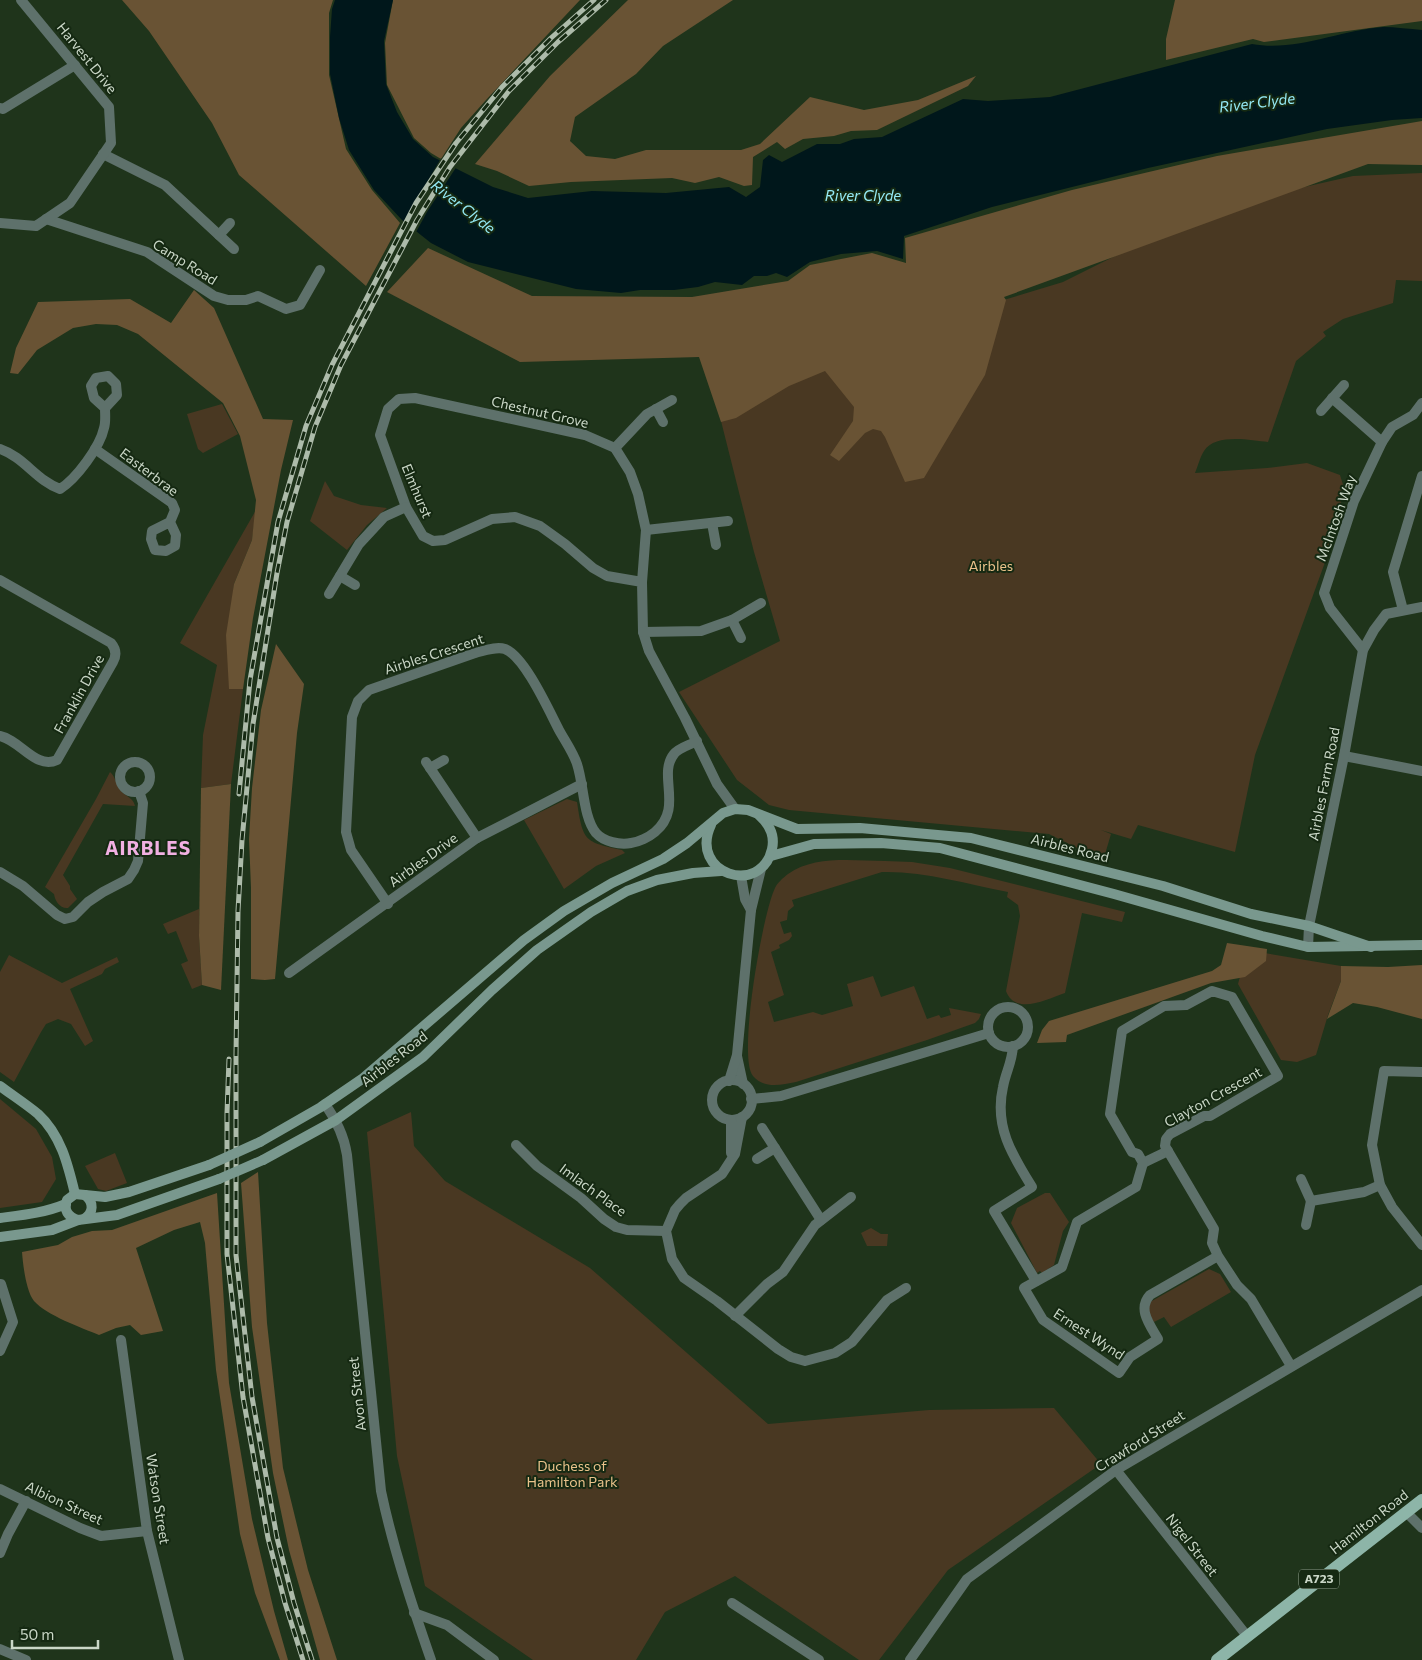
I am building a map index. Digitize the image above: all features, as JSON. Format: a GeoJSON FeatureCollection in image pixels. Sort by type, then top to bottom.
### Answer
{"type":"FeatureCollection","features":[{"type":"Feature","properties":{"kind":"main road","name":"Airbles Road"},"geometry":{"type":"LineString","coordinates":[[80,1194],[104,1197],[129,1192],[209,1165],[260,1142],[325,1104],[362,1079],[524,940],[564,911],[612,883],[663,859],[723,813],[735,809],[748,810],[797,829],[860,828],[971,838],[1163,886],[1251,914],[1309,926],[1370,946]]}},
{"type":"Feature","properties":{"kind":"main road"},"geometry":{"type":"LineString","coordinates":[[741,876],[749,875],[761,869],[771,856],[772,833],[766,821],[757,814]]}},
{"type":"Feature","properties":{"kind":"main road"},"geometry":{"type":"LineString","coordinates":[[711,824],[707,834],[706,850],[711,860],[721,871]]}},
{"type":"Feature","properties":{"kind":"main road","name":"Airbles Road"},"geometry":{"type":"LineString","coordinates":[[771,856],[814,844],[881,843],[940,848],[1095,888],[1262,936],[1308,947],[1422,945]]}},
{"type":"Feature","properties":{"kind":"main road","name":"Airbles Road"},"geometry":{"type":"LineString","coordinates":[[0,1237],[52,1230],[81,1219],[117,1215],[219,1179],[263,1160],[336,1120],[423,1057],[492,990],[537,950],[592,912],[627,891],[657,880],[693,873],[721,871],[741,876]]}},
{"type":"Feature","properties":{"kind":"main road"},"geometry":{"type":"LineString","coordinates":[[0,1086],[39,1115],[59,1141],[80,1194],[92,1204],[91,1214],[81,1219],[73,1219],[68,1214],[66,1204],[70,1196],[80,1194]]}},
{"type":"Feature","properties":{"kind":"main road"},"geometry":{"type":"LineString","coordinates":[[0,1218],[33,1214],[66,1204]]}},
{"type":"Feature","properties":{"kind":"main road","name":"Hamilton Road"},"geometry":{"type":"LineString","coordinates":[[1217,1660],[1422,1500]]}},
{"type":"Feature","properties":{"kind":"street","name":"Harvest Drive"},"geometry":{"type":"LineString","coordinates":[[0,223],[36,226],[70,203],[111,143],[109,107],[21,0]]}},
{"type":"Feature","properties":{"kind":"street"},"geometry":{"type":"LineString","coordinates":[[0,108],[3,109],[75,65]]}},
{"type":"Feature","properties":{"kind":"street"},"geometry":{"type":"LineString","coordinates":[[104,154],[165,185],[234,249]]}},
{"type":"Feature","properties":{"kind":"street","name":"Camp Road"},"geometry":{"type":"LineString","coordinates":[[46,219],[147,252],[214,296],[228,300],[246,300],[258,296],[286,309],[300,305],[320,270]]}},
{"type":"Feature","properties":{"kind":"street"},"geometry":{"type":"LineString","coordinates":[[219,235],[230,223]]}},
{"type":"Feature","properties":{"kind":"street"},"geometry":{"type":"LineString","coordinates":[[1321,411],[1344,384]]}},
{"type":"Feature","properties":{"kind":"street","name":"Chestnut Grove"},"geometry":{"type":"LineString","coordinates":[[399,399],[415,398],[585,435],[615,448]]}},
{"type":"Feature","properties":{"kind":"street"},"geometry":{"type":"LineString","coordinates":[[1332,398],[1382,442]]}},
{"type":"Feature","properties":{"kind":"street","name":"Elmhurst"},"geometry":{"type":"LineString","coordinates":[[399,399],[388,409],[380,435],[406,507],[423,536],[433,541],[444,540],[492,519],[515,516],[540,526],[593,568],[607,576],[642,582]]}},
{"type":"Feature","properties":{"kind":"street"},"geometry":{"type":"LineString","coordinates":[[672,400],[647,414],[615,448],[630,472],[638,494],[646,530],[642,582],[643,632],[649,651],[717,784],[735,809]]}},
{"type":"Feature","properties":{"kind":"street","name":"McIntosh Way"},"geometry":{"type":"LineString","coordinates":[[1363,650],[1330,608],[1324,593],[1354,501],[1382,442],[1392,427],[1413,414],[1422,403]]}},
{"type":"Feature","properties":{"kind":"street"},"geometry":{"type":"LineString","coordinates":[[0,449],[26,463],[50,486],[60,489],[68,484],[95,449],[104,428],[105,408]]}},
{"type":"Feature","properties":{"kind":"street"},"geometry":{"type":"LineString","coordinates":[[656,409],[663,422]]}},
{"type":"Feature","properties":{"kind":"street","name":"Easterbrae"},"geometry":{"type":"LineString","coordinates":[[95,449],[172,503],[175,510],[170,522]]}},
{"type":"Feature","properties":{"kind":"street"},"geometry":{"type":"LineString","coordinates":[[1403,610],[1394,572],[1422,476]]}},
{"type":"Feature","properties":{"kind":"street"},"geometry":{"type":"LineString","coordinates":[[329,594],[359,544],[384,517],[406,507]]}},
{"type":"Feature","properties":{"kind":"street"},"geometry":{"type":"LineString","coordinates":[[646,530],[728,521]]}},
{"type":"Feature","properties":{"kind":"street"},"geometry":{"type":"LineString","coordinates":[[712,523],[716,545]]}},
{"type":"Feature","properties":{"kind":"street"},"geometry":{"type":"LineString","coordinates":[[340,576],[355,584]]}},
{"type":"Feature","properties":{"kind":"street","name":"Franklin Drive"},"geometry":{"type":"LineString","coordinates":[[0,580],[111,643],[116,652],[113,662],[57,760],[42,762],[7,738],[0,736]]}},
{"type":"Feature","properties":{"kind":"street"},"geometry":{"type":"LineString","coordinates":[[643,632],[701,631],[732,620],[761,603]]}},
{"type":"Feature","properties":{"kind":"street","name":"Airbles Farm Road"},"geometry":{"type":"LineString","coordinates":[[1308,947],[1309,926],[1344,756],[1363,650],[1386,614],[1422,607]]}},
{"type":"Feature","properties":{"kind":"street"},"geometry":{"type":"LineString","coordinates":[[732,620],[742,638]]}},
{"type":"Feature","properties":{"kind":"street","name":"Airbles Crescent"},"geometry":{"type":"LineString","coordinates":[[388,904],[351,850],[346,832],[352,717],[358,701],[369,690],[475,653],[504,648],[519,660],[531,677],[576,762],[588,821],[597,834],[611,843],[631,843],[650,836],[663,825],[669,810],[669,764],[674,753],[697,742]]}},
{"type":"Feature","properties":{"kind":"street"},"geometry":{"type":"LineString","coordinates":[[1344,756],[1422,771]]}},
{"type":"Feature","properties":{"kind":"street"},"geometry":{"type":"LineString","coordinates":[[444,760],[428,765],[477,838]]}},
{"type":"Feature","properties":{"kind":"street","name":"Airbles Drive"},"geometry":{"type":"LineString","coordinates":[[290,973],[477,838],[582,784]]}},
{"type":"Feature","properties":{"kind":"street"},"geometry":{"type":"LineString","coordinates":[[717,784],[723,813]]}},
{"type":"Feature","properties":{"kind":"street"},"geometry":{"type":"LineString","coordinates":[[0,872],[23,886],[57,915],[69,919],[88,902],[128,878],[134,870],[138,861],[143,803],[139,791]]}},
{"type":"Feature","properties":{"kind":"street"},"geometry":{"type":"LineString","coordinates":[[728,1081],[737,1055],[751,910],[761,869]]}},
{"type":"Feature","properties":{"kind":"street"},"geometry":{"type":"LineString","coordinates":[[741,876],[745,899],[751,910]]}},
{"type":"Feature","properties":{"kind":"street","name":"Clayton Crescent"},"geometry":{"type":"LineString","coordinates":[[1143,1163],[1138,1154],[1132,1152],[1110,1114],[1122,1031],[1164,1006],[1186,1005],[1212,991],[1227,994],[1232,997],[1278,1076],[1210,1116],[1204,1116],[1170,1134],[1166,1139],[1165,1146],[1214,1229],[1212,1243],[1218,1256],[1237,1285],[1251,1299],[1291,1366]]}},
{"type":"Feature","properties":{"kind":"street"},"geometry":{"type":"LineString","coordinates":[[1004,1007],[1016,1008],[1026,1017],[1028,1030],[1022,1041],[1013,1046],[1003,1046],[997,1043],[989,1033],[988,1026],[993,1014],[1004,1007]]}},
{"type":"Feature","properties":{"kind":"street"},"geometry":{"type":"LineString","coordinates":[[751,1099],[781,1096],[989,1033]]}},
{"type":"Feature","properties":{"kind":"street"},"geometry":{"type":"LineString","coordinates":[[1013,1046],[1012,1060],[1003,1085],[1000,1103],[1001,1122],[1014,1158],[1032,1187],[994,1211],[1036,1281],[1062,1267],[1077,1222],[1136,1187],[1143,1163],[1168,1151]]}},
{"type":"Feature","properties":{"kind":"street"},"geometry":{"type":"LineString","coordinates":[[737,1055],[743,1084]]}},
{"type":"Feature","properties":{"kind":"street"},"geometry":{"type":"LineString","coordinates":[[1422,1072],[1384,1071],[1372,1145],[1380,1185],[1392,1207],[1422,1245]]}},
{"type":"Feature","properties":{"kind":"street"},"geometry":{"type":"LineString","coordinates":[[742,1118],[731,1120],[720,1116],[715,1111],[712,1101],[713,1093],[722,1083],[736,1081],[743,1084],[748,1089],[751,1106],[742,1118],[735,1154],[722,1174],[680,1204],[675,1210],[666,1231],[672,1259],[684,1278],[791,1357],[805,1361],[835,1353],[852,1342],[887,1300],[906,1288]]}},
{"type":"Feature","properties":{"kind":"street","name":"Avon Street"},"geometry":{"type":"LineString","coordinates":[[325,1104],[336,1120],[344,1140],[347,1155],[381,1491],[387,1521],[414,1613],[431,1660]]}},
{"type":"Feature","properties":{"kind":"street"},"geometry":{"type":"LineString","coordinates":[[731,1120],[731,1159]]}},
{"type":"Feature","properties":{"kind":"street"},"geometry":{"type":"LineString","coordinates":[[762,1128],[821,1220]]}},
{"type":"Feature","properties":{"kind":"street","name":"Imlach Place"},"geometry":{"type":"LineString","coordinates":[[516,1145],[537,1166],[581,1198],[616,1227],[627,1230],[666,1231]]}},
{"type":"Feature","properties":{"kind":"street"},"geometry":{"type":"LineString","coordinates":[[757,1159],[775,1148]]}},
{"type":"Feature","properties":{"kind":"street"},"geometry":{"type":"LineString","coordinates":[[1301,1179],[1311,1201],[1306,1224]]}},
{"type":"Feature","properties":{"kind":"street"},"geometry":{"type":"LineString","coordinates":[[1311,1201],[1364,1192],[1380,1185]]}},
{"type":"Feature","properties":{"kind":"street"},"geometry":{"type":"LineString","coordinates":[[735,1316],[767,1284],[783,1272],[815,1225],[851,1197]]}},
{"type":"Feature","properties":{"kind":"street","name":"Ernest Wynd"},"geometry":{"type":"LineString","coordinates":[[1036,1281],[1024,1288],[1043,1320],[1119,1373],[1130,1357],[1158,1339],[1143,1309],[1145,1300],[1150,1295],[1218,1256]]}},
{"type":"Feature","properties":{"kind":"street"},"geometry":{"type":"LineString","coordinates":[[0,1351],[13,1322],[1,1284]]}},
{"type":"Feature","properties":{"kind":"street","name":"Crawford Street"},"geometry":{"type":"LineString","coordinates":[[910,1660],[968,1579],[1116,1470],[1422,1290]]}},
{"type":"Feature","properties":{"kind":"street","name":"Watson Street"},"geometry":{"type":"LineString","coordinates":[[121,1340],[147,1531],[179,1660]]}},
{"type":"Feature","properties":{"kind":"street","name":"Nigel Street"},"geometry":{"type":"LineString","coordinates":[[1116,1470],[1247,1636]]}},
{"type":"Feature","properties":{"kind":"street","name":"Albion Street"},"geometry":{"type":"LineString","coordinates":[[0,1489],[80,1528],[101,1536],[147,1531]]}},
{"type":"Feature","properties":{"kind":"street"},"geometry":{"type":"LineString","coordinates":[[0,1553],[26,1501]]}},
{"type":"Feature","properties":{"kind":"street"},"geometry":{"type":"LineString","coordinates":[[1406,1512],[1422,1528]]}},
{"type":"Feature","properties":{"kind":"street"},"geometry":{"type":"LineString","coordinates":[[732,1603],[819,1660]]}},
{"type":"Feature","properties":{"kind":"street"},"geometry":{"type":"LineString","coordinates":[[414,1613],[447,1625],[494,1660]]}},
{"type":"Feature","properties":{"kind":"street"},"geometry":{"type":"LineString","coordinates":[[0,1649],[26,1660]]}},
{"type":"Feature","properties":{"kind":"green space","name":"Airbles"},"geometry":{"type":"Polygon","coordinates":[[[1422,173],[1422,281],[1396,280],[1393,303],[1343,319],[1323,332],[1326,336],[1296,361],[1268,442],[1233,439],[1216,442],[1209,445],[1204,451],[1195,473],[1307,463],[1340,475],[1344,488],[1332,543],[1255,755],[1235,852],[1138,825],[1131,839],[1101,830],[1111,834],[1103,861],[1049,834],[789,810],[769,805],[737,780],[679,692],[780,641],[754,552],[718,409],[997,302],[1063,282],[1211,208],[1353,176],[1422,173]]]}},
{"type":"Feature","properties":{"kind":"green space"},"geometry":{"type":"Polygon","coordinates":[[[222,404],[238,434],[203,453],[198,449],[187,414],[222,404]]]}},
{"type":"Feature","properties":{"kind":"green space"},"geometry":{"type":"Polygon","coordinates":[[[325,481],[334,496],[361,505],[387,508],[367,525],[347,550],[310,521],[325,481]]]}},
{"type":"Feature","properties":{"kind":"green space"},"geometry":{"type":"Polygon","coordinates":[[[256,510],[252,540],[234,584],[229,689],[243,689],[231,784],[201,788],[203,735],[217,665],[180,643],[256,510]]]}},
{"type":"Feature","properties":{"kind":"green space"},"geometry":{"type":"Polygon","coordinates":[[[110,772],[121,791],[131,799],[135,806],[103,804],[63,875],[77,899],[68,908],[65,908],[60,906],[54,894],[45,887],[110,772]]]}},
{"type":"Feature","properties":{"kind":"green space"},"geometry":{"type":"Polygon","coordinates":[[[567,799],[577,802],[581,825],[587,838],[600,845],[622,850],[625,853],[596,866],[564,889],[524,820],[567,799]]]}},
{"type":"Feature","properties":{"kind":"green space"},"geometry":{"type":"Polygon","coordinates":[[[835,860],[912,862],[950,868],[1125,912],[1122,922],[1082,913],[1065,993],[1041,1002],[1024,1004],[1016,1003],[1010,999],[1006,991],[1020,916],[1018,905],[1007,897],[1008,892],[930,876],[882,872],[792,900],[794,906],[788,911],[787,920],[780,922],[784,934],[791,932],[792,936],[789,940],[779,945],[780,948],[771,952],[784,995],[768,1002],[774,1022],[813,1012],[822,1015],[853,1006],[847,984],[873,976],[881,997],[914,986],[927,1019],[939,1015],[941,1018],[951,1015],[949,1008],[981,1014],[975,1023],[796,1082],[773,1085],[757,1080],[753,1076],[749,1063],[750,1014],[764,925],[776,886],[788,874],[810,864],[835,860]]]}},
{"type":"Feature","properties":{"kind":"green space"},"geometry":{"type":"Polygon","coordinates":[[[199,909],[202,985],[192,989],[181,964],[188,961],[176,931],[168,934],[163,924],[199,909]]]}},
{"type":"Feature","properties":{"kind":"green space"},"geometry":{"type":"Polygon","coordinates":[[[1247,950],[1341,966],[1341,981],[1316,1055],[1297,1062],[1281,1060],[1238,984],[1247,950]]]}},
{"type":"Feature","properties":{"kind":"green space"},"geometry":{"type":"Polygon","coordinates":[[[9,955],[62,983],[117,957],[119,962],[105,969],[102,974],[70,989],[93,1041],[85,1046],[71,1024],[58,1019],[46,1024],[14,1082],[0,1072],[0,972],[9,955]]]}},
{"type":"Feature","properties":{"kind":"green space"},"geometry":{"type":"Polygon","coordinates":[[[0,1099],[36,1129],[52,1157],[56,1179],[42,1202],[0,1208],[0,1099]]]}},
{"type":"Feature","properties":{"kind":"green space","name":"Duchess of Hamilton Park"},"geometry":{"type":"Polygon","coordinates":[[[411,1112],[414,1146],[445,1181],[590,1268],[768,1424],[929,1410],[1054,1408],[1101,1464],[948,1570],[879,1660],[859,1660],[735,1576],[665,1612],[636,1660],[533,1660],[425,1586],[397,1456],[367,1132],[411,1112]]]}},
{"type":"Feature","properties":{"kind":"green space"},"geometry":{"type":"Polygon","coordinates":[[[115,1153],[127,1183],[106,1191],[98,1189],[85,1166],[115,1153]]]}},
{"type":"Feature","properties":{"kind":"green space"},"geometry":{"type":"Polygon","coordinates":[[[1045,1193],[1050,1193],[1069,1222],[1063,1231],[1054,1265],[1042,1273],[1040,1271],[1037,1273],[1011,1223],[1017,1208],[1045,1193]]]}},
{"type":"Feature","properties":{"kind":"green space"},"geometry":{"type":"Polygon","coordinates":[[[871,1228],[881,1234],[888,1234],[887,1246],[867,1246],[861,1233],[871,1228]]]}},
{"type":"Feature","properties":{"kind":"green space"},"geometry":{"type":"Polygon","coordinates":[[[1209,1269],[1220,1274],[1231,1292],[1171,1327],[1164,1317],[1154,1322],[1147,1311],[1150,1302],[1209,1269]]]}},
{"type":"Feature","properties":{"kind":"shaded area"},"geometry":{"type":"Polygon","coordinates":[[[122,0],[333,0],[329,13],[329,75],[346,149],[372,190],[400,223],[366,286],[239,175],[212,123],[149,31],[122,0]]]}},
{"type":"Feature","properties":{"kind":"shaded area"},"geometry":{"type":"Polygon","coordinates":[[[393,0],[580,0],[461,128],[441,159],[414,138],[387,85],[385,43],[393,0]]]}},
{"type":"Feature","properties":{"kind":"shaded area"},"geometry":{"type":"Polygon","coordinates":[[[628,0],[733,0],[663,46],[636,74],[575,117],[570,141],[586,156],[615,159],[646,150],[741,150],[760,144],[810,97],[864,110],[918,100],[976,76],[968,86],[877,130],[851,131],[834,136],[803,139],[785,149],[777,142],[753,157],[752,185],[744,186],[719,177],[695,183],[672,178],[571,182],[529,186],[497,171],[475,164],[550,76],[628,0]]]}},
{"type":"Feature","properties":{"kind":"shaded area"},"geometry":{"type":"Polygon","coordinates":[[[1175,0],[1422,0],[1422,21],[1264,42],[1253,39],[1166,60],[1166,39],[1175,0]]]}},
{"type":"Feature","properties":{"kind":"shaded area"},"geometry":{"type":"Polygon","coordinates":[[[1422,121],[1422,165],[1368,164],[1004,297],[1006,300],[985,375],[924,478],[905,482],[881,431],[873,429],[865,433],[839,461],[830,455],[853,421],[854,407],[825,371],[789,386],[736,418],[721,422],[699,357],[520,362],[387,292],[428,248],[532,296],[692,297],[788,281],[810,265],[872,253],[906,263],[905,238],[1072,190],[1217,156],[1422,121]]]}},
{"type":"Feature","properties":{"kind":"shaded area"},"geometry":{"type":"Polygon","coordinates":[[[194,290],[214,308],[263,419],[293,420],[281,470],[253,618],[243,689],[229,689],[226,635],[234,584],[252,540],[256,500],[240,436],[223,403],[138,334],[117,325],[96,324],[73,328],[37,350],[18,374],[10,373],[16,348],[38,302],[130,299],[171,323],[194,290]]]}},
{"type":"Feature","properties":{"kind":"shaded area"},"geometry":{"type":"Polygon","coordinates":[[[276,644],[304,684],[297,733],[275,979],[265,980],[251,979],[249,839],[252,788],[261,710],[276,644]]]}},
{"type":"Feature","properties":{"kind":"shaded area"},"geometry":{"type":"Polygon","coordinates":[[[231,784],[221,990],[202,985],[199,936],[201,788],[231,784]]]}},
{"type":"Feature","properties":{"kind":"shaded area"},"geometry":{"type":"Polygon","coordinates":[[[1227,943],[1267,949],[1266,961],[1245,977],[1211,983],[1067,1035],[1066,1042],[1037,1043],[1042,1030],[1049,1021],[1212,971],[1221,965],[1227,943]]]}},
{"type":"Feature","properties":{"kind":"shaded area"},"geometry":{"type":"Polygon","coordinates":[[[1422,965],[1422,1019],[1377,1007],[1353,1003],[1327,1019],[1341,981],[1341,966],[1388,967],[1422,965]]]}},
{"type":"Feature","properties":{"kind":"shaded area"},"geometry":{"type":"Polygon","coordinates":[[[258,1172],[267,1323],[283,1468],[308,1570],[337,1660],[320,1660],[289,1550],[273,1473],[252,1327],[241,1183],[258,1172]]]}},
{"type":"Feature","properties":{"kind":"shaded area"},"geometry":{"type":"Polygon","coordinates":[[[217,1193],[229,1383],[252,1519],[288,1660],[280,1660],[255,1593],[240,1534],[216,1370],[205,1243],[200,1222],[174,1230],[136,1248],[163,1331],[141,1335],[130,1325],[99,1335],[74,1325],[55,1316],[34,1301],[27,1285],[24,1271],[22,1252],[58,1245],[72,1237],[92,1231],[112,1230],[217,1193]]]}},
{"type":"Feature","properties":{"kind":"water","name":"River Clyde"},"geometry":{"type":"Polygon","coordinates":[[[335,0],[393,0],[384,41],[386,84],[397,112],[413,139],[433,157],[493,187],[528,198],[592,191],[666,193],[729,187],[746,197],[760,187],[763,160],[769,155],[782,162],[817,144],[840,144],[854,139],[882,137],[963,99],[988,101],[1050,97],[1252,44],[1268,46],[1301,43],[1383,27],[1422,30],[1422,118],[1327,129],[1148,168],[992,207],[904,236],[903,259],[877,251],[841,254],[810,262],[787,277],[776,273],[767,276],[754,276],[742,285],[715,282],[698,287],[674,290],[640,290],[621,293],[576,289],[468,262],[431,243],[402,220],[374,190],[349,150],[339,118],[330,74],[330,37],[332,9],[335,0]]]}},
{"type":"Feature","properties":{"kind":"pier"},"geometry":{"type":"Polygon","coordinates":[[[441,158],[457,166],[415,234],[403,224],[441,158]]]}},
{"type":"Feature","properties":{"kind":"railway"},"geometry":{"type":"LineString","coordinates":[[239,794],[250,680],[278,522],[306,426],[332,365],[416,203],[456,143],[502,87],[551,38],[594,0]]}},
{"type":"Feature","properties":{"kind":"railway"},"geometry":{"type":"LineString","coordinates":[[312,1660],[294,1603],[277,1538],[252,1397],[236,1255],[238,911],[242,840],[253,724],[277,573],[287,522],[315,427],[341,365],[417,220],[450,167],[509,91],[558,42],[606,0]]}},
{"type":"Feature","properties":{"kind":"railway"},"geometry":{"type":"LineString","coordinates":[[229,1059],[227,1254],[243,1397],[268,1538],[285,1603],[303,1660]]}},
{"type":"Feature","properties":{"kind":"district","name":"AIRBLES"},"geometry":{"type":"Point","coordinates":[148,848]}}]}
